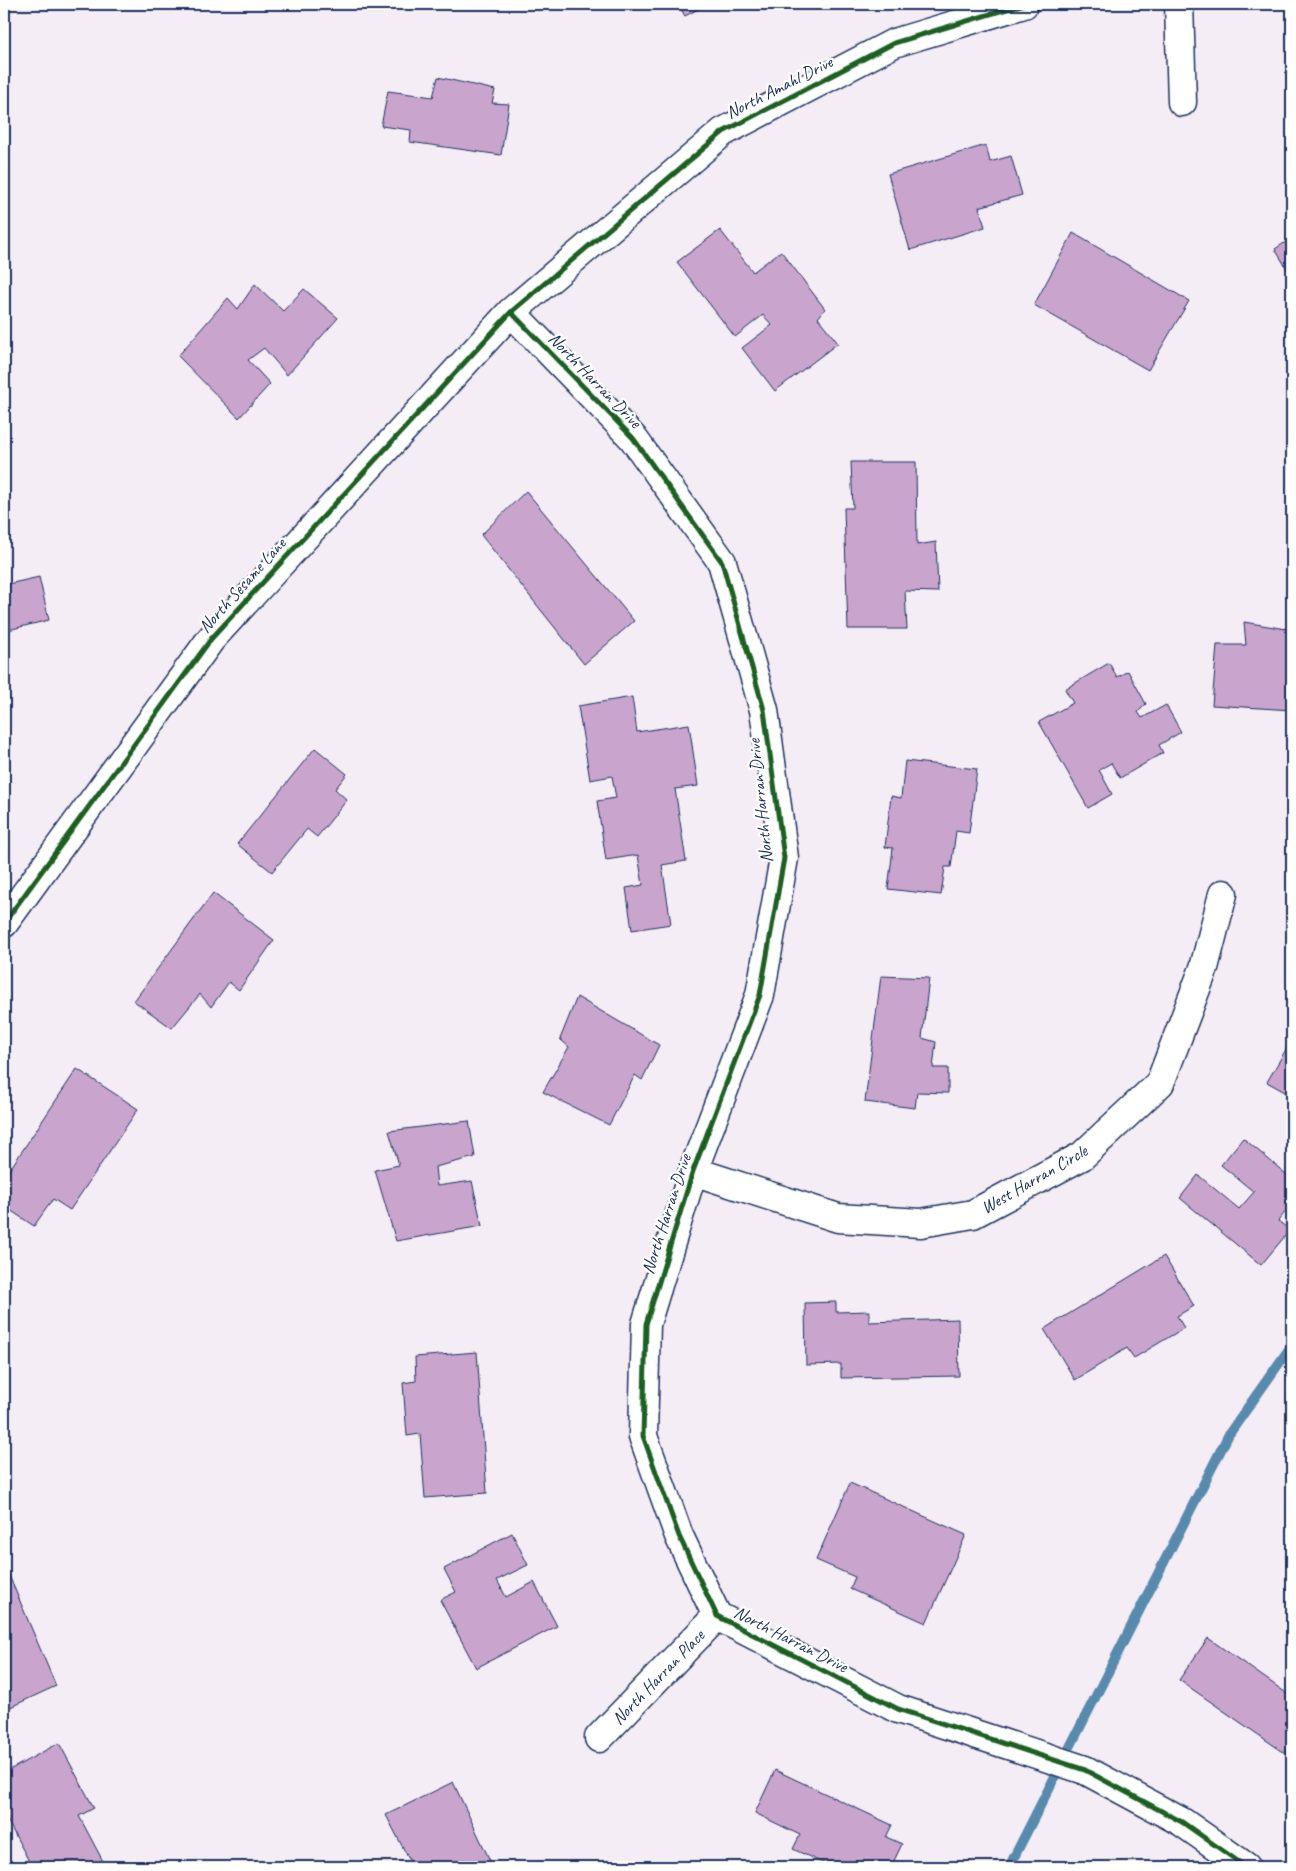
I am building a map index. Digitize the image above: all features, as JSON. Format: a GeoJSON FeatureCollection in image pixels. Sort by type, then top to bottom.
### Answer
{"type":"FeatureCollection","features":[{"type":"Feature","properties":{"kind":"street","name":"North Amahl Drive"},"geometry":{"type":"LineString","coordinates":[[511,312],[723,132],[894,43],[1024,4]]}},
{"type":"Feature","properties":{"kind":"street"},"geometry":{"type":"LineString","coordinates":[[1178,4],[1182,102]]}},
{"type":"Feature","properties":{"kind":"street","name":"North Sesame Lane"},"geometry":{"type":"LineString","coordinates":[[4,923],[211,639],[511,312]]}},
{"type":"Feature","properties":{"kind":"street","name":"North Harran Drive"},"geometry":{"type":"LineString","coordinates":[[511,312],[633,438],[722,562],[764,710],[784,858],[760,995],[693,1171],[646,1324],[642,1436],[679,1536],[717,1616],[898,1709],[1085,1770],[1182,1822],[1246,1867]]}},
{"type":"Feature","properties":{"kind":"street","name":"West Harran Circle"},"geometry":{"type":"LineString","coordinates":[[693,1171],[838,1218],[920,1223],[973,1214],[982,1210],[1082,1156],[1160,1083],[1204,968],[1223,894]]}},
{"type":"Feature","properties":{"kind":"street","name":"North Harran Place"},"geometry":{"type":"LineString","coordinates":[[599,1738],[717,1616]]}},
{"type":"Feature","properties":{"kind":"building"},"geometry":{"type":"Polygon","coordinates":[[[678,4],[708,4],[685,16],[678,4]]]}},
{"type":"Feature","properties":{"kind":"building"},"geometry":{"type":"Polygon","coordinates":[[[438,77],[495,90],[492,103],[509,104],[501,155],[410,142],[411,130],[381,126],[388,91],[433,97],[438,77]]]}},
{"type":"Feature","properties":{"kind":"building"},"geometry":{"type":"Polygon","coordinates":[[[986,145],[990,162],[1011,156],[1022,195],[979,207],[985,227],[910,250],[888,174],[986,145]]]}},
{"type":"Feature","properties":{"kind":"building"},"geometry":{"type":"Polygon","coordinates":[[[720,230],[753,272],[781,251],[825,309],[818,318],[838,343],[775,391],[742,348],[772,325],[763,315],[735,337],[677,262],[720,230]]]}},
{"type":"Feature","properties":{"kind":"building"},"geometry":{"type":"Polygon","coordinates":[[[1073,233],[1189,301],[1148,370],[1034,305],[1073,233]]]}},
{"type":"Feature","properties":{"kind":"building"},"geometry":{"type":"Polygon","coordinates":[[[1292,238],[1292,277],[1275,249],[1292,238]]]}},
{"type":"Feature","properties":{"kind":"building"},"geometry":{"type":"Polygon","coordinates":[[[255,284],[283,311],[304,289],[338,318],[287,375],[264,348],[248,360],[270,384],[239,418],[178,356],[228,298],[238,309],[255,284]]]}},
{"type":"Feature","properties":{"kind":"building"},"geometry":{"type":"Polygon","coordinates":[[[851,462],[916,462],[917,545],[936,542],[938,592],[905,591],[907,629],[848,629],[844,508],[853,508],[851,462]]]}},
{"type":"Feature","properties":{"kind":"building"},"geometry":{"type":"Polygon","coordinates":[[[526,491],[634,621],[584,664],[481,535],[526,491]]]}},
{"type":"Feature","properties":{"kind":"building"},"geometry":{"type":"Polygon","coordinates":[[[39,577],[49,620],[4,631],[4,585],[39,577]]]}},
{"type":"Feature","properties":{"kind":"building"},"geometry":{"type":"Polygon","coordinates":[[[1244,622],[1292,630],[1290,644],[1292,644],[1292,710],[1212,705],[1217,645],[1246,645],[1244,622]]]}},
{"type":"Feature","properties":{"kind":"building"},"geometry":{"type":"Polygon","coordinates":[[[1109,663],[1117,677],[1128,671],[1146,704],[1138,712],[1142,718],[1166,705],[1181,732],[1159,745],[1163,753],[1120,778],[1111,763],[1099,770],[1112,794],[1088,808],[1039,722],[1073,703],[1065,689],[1109,663]]]}},
{"type":"Feature","properties":{"kind":"building"},"geometry":{"type":"Polygon","coordinates":[[[632,697],[637,732],[689,724],[698,786],[675,789],[686,861],[662,865],[671,924],[632,930],[626,888],[643,885],[638,855],[606,860],[597,801],[616,798],[612,776],[590,780],[578,706],[632,697]]]}},
{"type":"Feature","properties":{"kind":"building"},"geometry":{"type":"Polygon","coordinates":[[[315,748],[347,774],[335,789],[347,800],[317,837],[307,829],[272,872],[237,844],[315,748]]]}},
{"type":"Feature","properties":{"kind":"building"},"geometry":{"type":"Polygon","coordinates":[[[905,761],[977,769],[969,833],[956,831],[951,867],[945,867],[941,895],[888,889],[893,848],[885,847],[891,796],[901,798],[905,761]]]}},
{"type":"Feature","properties":{"kind":"building"},"geometry":{"type":"Polygon","coordinates":[[[213,893],[274,940],[239,990],[229,982],[211,1007],[200,994],[172,1028],[134,1001],[213,893]]]}},
{"type":"Feature","properties":{"kind":"building"},"geometry":{"type":"Polygon","coordinates":[[[881,976],[929,978],[922,1038],[936,1042],[933,1068],[948,1068],[948,1093],[917,1092],[915,1108],[865,1102],[881,976]]]}},
{"type":"Feature","properties":{"kind":"building"},"geometry":{"type":"Polygon","coordinates":[[[577,997],[659,1045],[642,1080],[635,1075],[609,1125],[543,1092],[569,1047],[560,1039],[577,997]]]}},
{"type":"Feature","properties":{"kind":"building"},"geometry":{"type":"Polygon","coordinates":[[[1292,1039],[1292,1096],[1267,1082],[1292,1039]]]}},
{"type":"Feature","properties":{"kind":"building"},"geometry":{"type":"Polygon","coordinates":[[[77,1069],[138,1109],[70,1210],[53,1199],[34,1226],[4,1206],[4,1178],[77,1069]]]}},
{"type":"Feature","properties":{"kind":"building"},"geometry":{"type":"Polygon","coordinates":[[[469,1121],[475,1157],[435,1167],[437,1186],[472,1181],[482,1226],[396,1241],[375,1170],[399,1165],[389,1131],[469,1121]]]}},
{"type":"Feature","properties":{"kind":"building"},"geometry":{"type":"Polygon","coordinates":[[[1243,1138],[1292,1179],[1292,1204],[1278,1221],[1290,1230],[1261,1265],[1180,1198],[1198,1175],[1239,1209],[1254,1192],[1221,1165],[1243,1138]]]}},
{"type":"Feature","properties":{"kind":"building"},"geometry":{"type":"Polygon","coordinates":[[[1164,1256],[1194,1306],[1177,1316],[1184,1328],[1134,1358],[1127,1348],[1075,1380],[1044,1329],[1164,1256]]]}},
{"type":"Feature","properties":{"kind":"building"},"geometry":{"type":"Polygon","coordinates":[[[836,1302],[836,1312],[869,1311],[869,1322],[958,1319],[959,1376],[841,1378],[841,1364],[806,1365],[805,1303],[836,1302]]]}},
{"type":"Feature","properties":{"kind":"building"},"geometry":{"type":"Polygon","coordinates":[[[477,1352],[487,1493],[425,1498],[420,1434],[407,1436],[403,1383],[416,1381],[415,1357],[477,1352]]]}},
{"type":"Feature","properties":{"kind":"building"},"geometry":{"type":"Polygon","coordinates":[[[850,1483],[966,1535],[926,1623],[850,1589],[855,1577],[816,1560],[850,1483]]]}},
{"type":"Feature","properties":{"kind":"building"},"geometry":{"type":"Polygon","coordinates":[[[512,1533],[528,1565],[497,1580],[506,1597],[534,1582],[557,1626],[476,1668],[440,1600],[456,1592],[444,1569],[512,1533]]]}},
{"type":"Feature","properties":{"kind":"building"},"geometry":{"type":"Polygon","coordinates":[[[4,1567],[56,1686],[4,1710],[4,1567]]]}},
{"type":"Feature","properties":{"kind":"building"},"geometry":{"type":"Polygon","coordinates":[[[1208,1638],[1292,1697],[1292,1758],[1179,1680],[1208,1638]]]}},
{"type":"Feature","properties":{"kind":"building"},"geometry":{"type":"Polygon","coordinates":[[[4,1715],[9,1726],[4,1728],[4,1715]]]}},
{"type":"Feature","properties":{"kind":"building"},"geometry":{"type":"Polygon","coordinates":[[[59,1743],[94,1808],[79,1816],[105,1865],[101,1867],[32,1867],[4,1814],[4,1773],[59,1743]]]}},
{"type":"Feature","properties":{"kind":"building"},"geometry":{"type":"Polygon","coordinates":[[[775,1770],[892,1825],[886,1837],[902,1844],[891,1867],[831,1867],[793,1849],[800,1835],[755,1813],[775,1770]]]}},
{"type":"Feature","properties":{"kind":"building"},"geometry":{"type":"Polygon","coordinates":[[[453,1782],[493,1867],[413,1867],[386,1815],[453,1782]]]}},
{"type":"Feature","properties":{"kind":"waterway"},"geometry":{"type":"LineString","coordinates":[[1009,1867],[1229,1434],[1292,1345]]}},
{"type":"Feature","properties":{"kind":"cycle path"},"geometry":{"type":"LineString","coordinates":[[4,923],[211,639],[511,312],[723,132],[894,43],[1024,4]]}},
{"type":"Feature","properties":{"kind":"cycle path"},"geometry":{"type":"LineString","coordinates":[[511,312],[633,438],[722,562],[764,710],[784,858],[760,995],[693,1171],[646,1324],[643,1436],[679,1536],[717,1616],[898,1709],[1085,1770],[1182,1822],[1246,1867]]}}]}
